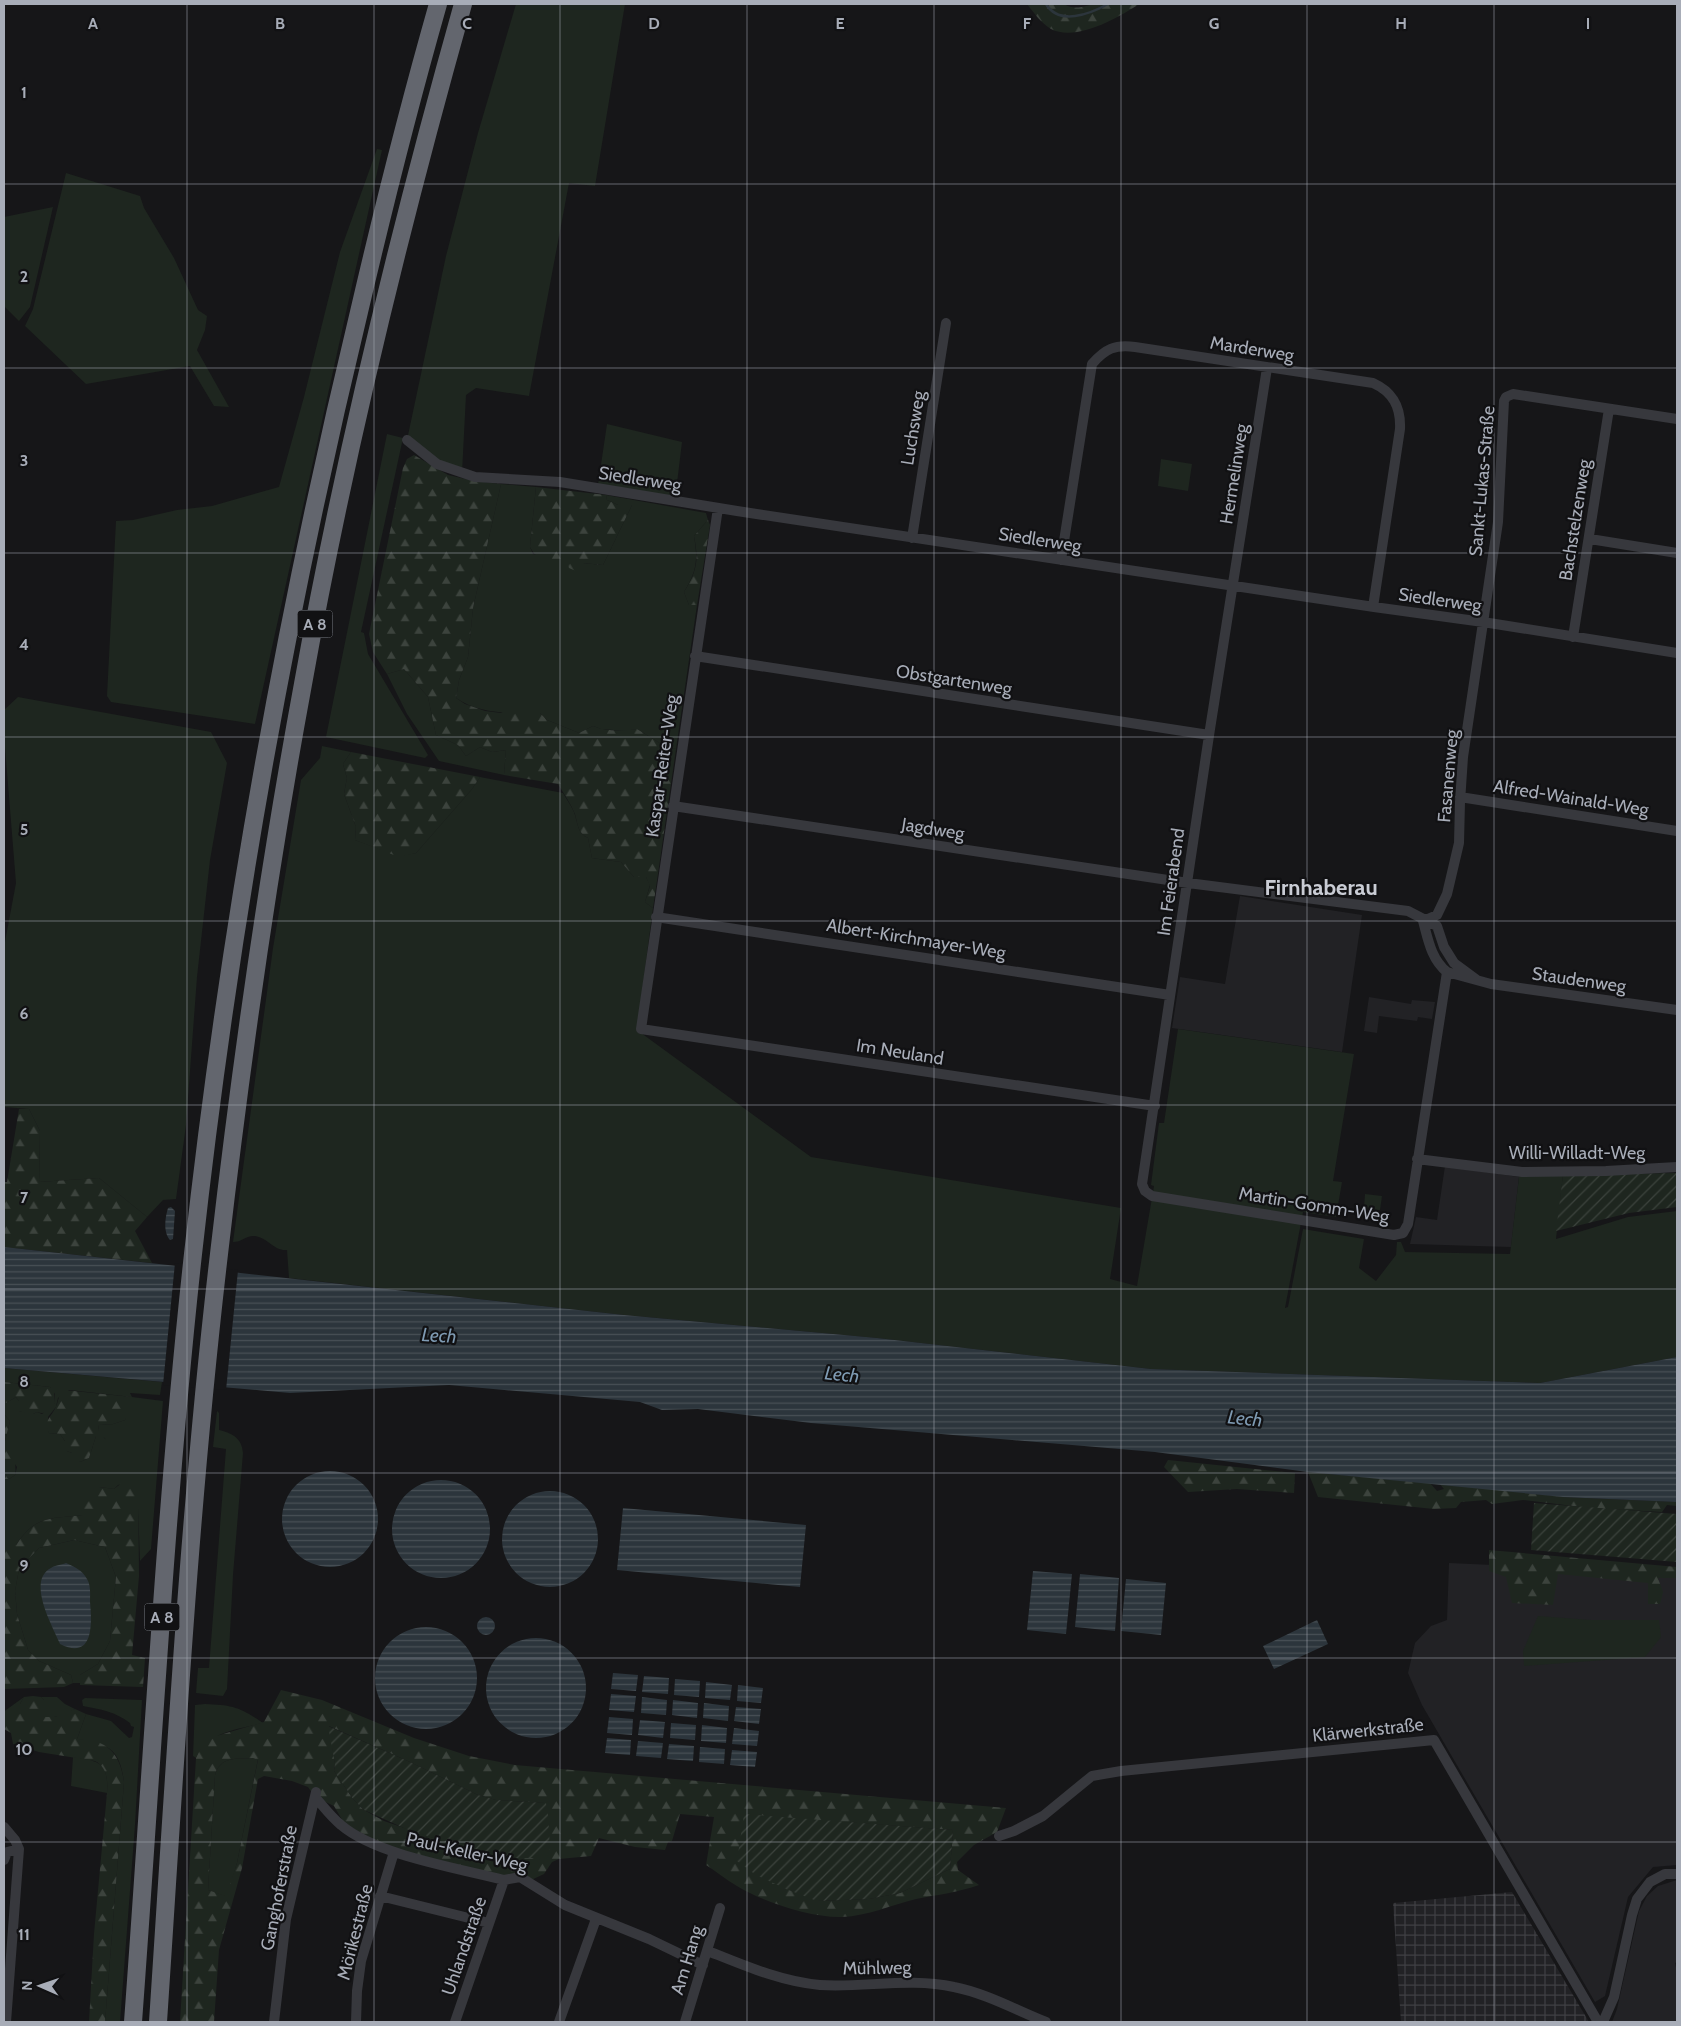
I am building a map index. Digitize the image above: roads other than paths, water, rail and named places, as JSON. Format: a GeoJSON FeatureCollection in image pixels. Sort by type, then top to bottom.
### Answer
{"type":"FeatureCollection","features":[{"type":"Feature","properties":{"kind":"highway","name":"A 8"},"geometry":{"type":"LineString","coordinates":[[133,2022],[168,1520],[178,1408],[193,1252],[228,978],[292,617],[339,394],[386,201],[438,4]]}},
{"type":"Feature","properties":{"kind":"highway","name":"A 8"},"geometry":{"type":"LineString","coordinates":[[158,2022],[178,1722],[203,1410],[218,1254],[255,978],[303,682],[362,397],[401,236],[463,4]]}},
{"type":"Feature","properties":{"kind":"street","name":"Luchsweg"},"geometry":{"type":"LineString","coordinates":[[912,538],[946,323]]}},
{"type":"Feature","properties":{"kind":"street","name":"Marderweg"},"geometry":{"type":"LineString","coordinates":[[1061,560],[1092,364],[1102,352],[1115,347],[1131,346],[1373,383],[1386,390],[1395,400],[1399,411],[1400,429],[1373,607]]}},
{"type":"Feature","properties":{"kind":"street","name":"Hermelinweg"},"geometry":{"type":"LineString","coordinates":[[1232,585],[1267,368]]}},
{"type":"Feature","properties":{"kind":"street","name":"Sankt-Lukas-Straße"},"geometry":{"type":"LineString","coordinates":[[1483,622],[1498,522],[1504,401],[1506,397],[1513,394],[1677,419]]}},
{"type":"Feature","properties":{"kind":"street","name":"Bachstelzenweg"},"geometry":{"type":"LineString","coordinates":[[1573,637],[1590,539],[1609,409]]}},
{"type":"Feature","properties":{"kind":"street","name":"Siedlerweg"},"geometry":{"type":"LineString","coordinates":[[407,440],[437,464],[474,476],[560,482],[912,538],[1483,622],[1677,653]]}},
{"type":"Feature","properties":{"kind":"street","name":"Kaspar-Reiter-Weg"},"geometry":{"type":"LineString","coordinates":[[641,1029],[656,917],[718,508]]}},
{"type":"Feature","properties":{"kind":"street"},"geometry":{"type":"LineString","coordinates":[[1590,539],[1677,553]]}},
{"type":"Feature","properties":{"kind":"street","name":"Im Feierabend"},"geometry":{"type":"LineString","coordinates":[[1142,1184],[1232,585]]}},
{"type":"Feature","properties":{"kind":"street","name":"Fasanenweg"},"geometry":{"type":"LineString","coordinates":[[1423,920],[1437,915],[1446,894],[1459,843],[1460,797],[1464,757],[1483,622]]}},
{"type":"Feature","properties":{"kind":"street","name":"Obstgartenweg"},"geometry":{"type":"LineString","coordinates":[[695,656],[1209,735]]}},
{"type":"Feature","properties":{"kind":"street","name":"Alfred-Wainald-Weg"},"geometry":{"type":"LineString","coordinates":[[1460,797],[1677,831]]}},
{"type":"Feature","properties":{"kind":"street","name":"Jagdweg"},"geometry":{"type":"LineString","coordinates":[[673,806],[1188,883],[1408,911],[1423,920]]}},
{"type":"Feature","properties":{"kind":"street","name":"Albert-Kirchmayer-Weg"},"geometry":{"type":"LineString","coordinates":[[656,917],[1170,995]]}},
{"type":"Feature","properties":{"kind":"street"},"geometry":{"type":"LineString","coordinates":[[1423,920],[1430,947],[1441,967],[1446,972],[1477,980]]}},
{"type":"Feature","properties":{"kind":"street"},"geometry":{"type":"LineString","coordinates":[[1423,920],[1437,926],[1444,947],[1454,964],[1477,980]]}},
{"type":"Feature","properties":{"kind":"street","name":"Martin-Gomm-Weg"},"geometry":{"type":"LineString","coordinates":[[1142,1184],[1145,1191],[1152,1196],[1394,1235],[1403,1233],[1408,1224],[1446,972]]}},
{"type":"Feature","properties":{"kind":"street","name":"Staudenweg"},"geometry":{"type":"LineString","coordinates":[[1477,980],[1532,990],[1677,1010]]}},
{"type":"Feature","properties":{"kind":"street","name":"Im Neuland"},"geometry":{"type":"LineString","coordinates":[[641,1029],[1154,1106]]}},
{"type":"Feature","properties":{"kind":"street","name":"Willi-Willadt-Weg"},"geometry":{"type":"LineString","coordinates":[[1418,1160],[1522,1172],[1606,1171],[1677,1167]]}},
{"type":"Feature","properties":{"kind":"street","name":"Klärwerkstraße"},"geometry":{"type":"LineString","coordinates":[[998,1836],[1014,1831],[1043,1816],[1092,1776],[1121,1771],[1434,1740],[1598,2022]]}},
{"type":"Feature","properties":{"kind":"street","name":"Paul-Keller-Weg"},"geometry":{"type":"LineString","coordinates":[[315,1794],[341,1826],[394,1852],[504,1880],[520,1877],[565,1905],[649,1939],[703,1965]]}},
{"type":"Feature","properties":{"kind":"street","name":"Ganghoferstraße"},"geometry":{"type":"LineString","coordinates":[[274,2022],[286,1919],[315,1794]]}},
{"type":"Feature","properties":{"kind":"street"},"geometry":{"type":"LineString","coordinates":[[4,1827],[15,1840],[19,1849],[6,1996],[6,2022]]}},
{"type":"Feature","properties":{"kind":"street"},"geometry":{"type":"LineString","coordinates":[[4,1860],[7,1852],[19,1849]]}},
{"type":"Feature","properties":{"kind":"street","name":"Mörikestraße"},"geometry":{"type":"LineString","coordinates":[[356,2022],[357,1991],[361,1961],[394,1852]]}},
{"type":"Feature","properties":{"kind":"street"},"geometry":{"type":"LineString","coordinates":[[1603,2022],[1614,1997],[1637,1898],[1650,1882],[1665,1874],[1677,1874]]}},
{"type":"Feature","properties":{"kind":"street","name":"Uhlandstraße"},"geometry":{"type":"LineString","coordinates":[[455,2022],[504,1880]]}},
{"type":"Feature","properties":{"kind":"street"},"geometry":{"type":"LineString","coordinates":[[380,1896],[489,1923]]}},
{"type":"Feature","properties":{"kind":"street","name":"Am Hang"},"geometry":{"type":"LineString","coordinates":[[686,2022],[720,1908]]}},
{"type":"Feature","properties":{"kind":"street"},"geometry":{"type":"LineString","coordinates":[[559,2022],[596,1919]]}},
{"type":"Feature","properties":{"kind":"street","name":"Mühlweg"},"geometry":{"type":"LineString","coordinates":[[708,1951],[754,1969],[820,1985],[916,1983],[952,1986],[974,1992],[1046,2022]]}},
{"type":"Feature","properties":{"kind":"water"},"geometry":{"type":"Polygon","coordinates":[[[171,1207],[175,1211],[173,1239],[170,1240],[166,1233],[165,1225],[168,1208],[171,1207]]]}},
{"type":"Feature","properties":{"kind":"water","name":"Lech"},"geometry":{"type":"Polygon","coordinates":[[[4,1247],[624,1315],[877,1338],[1151,1369],[1540,1383],[1677,1357],[1677,1502],[1563,1497],[1308,1472],[1155,1452],[811,1423],[698,1409],[662,1410],[640,1402],[449,1385],[290,1393],[4,1368],[4,1247]]]}},
{"type":"Feature","properties":{"kind":"water"},"geometry":{"type":"Polygon","coordinates":[[[330,1471],[348,1475],[364,1485],[374,1501],[378,1519],[374,1537],[364,1553],[348,1563],[330,1567],[312,1563],[296,1553],[286,1537],[282,1519],[286,1501],[296,1485],[312,1475],[330,1471]]]}},
{"type":"Feature","properties":{"kind":"water"},"geometry":{"type":"Polygon","coordinates":[[[441,1480],[460,1484],[475,1495],[486,1510],[490,1529],[486,1548],[475,1563],[460,1574],[441,1578],[422,1574],[407,1563],[396,1548],[392,1529],[396,1510],[407,1495],[422,1484],[441,1480]]]}},
{"type":"Feature","properties":{"kind":"water"},"geometry":{"type":"Polygon","coordinates":[[[550,1491],[568,1494],[584,1505],[595,1521],[598,1539],[595,1557],[584,1573],[568,1584],[550,1587],[532,1584],[516,1573],[505,1557],[502,1539],[505,1521],[516,1505],[532,1494],[550,1491]]]}},
{"type":"Feature","properties":{"kind":"water"},"geometry":{"type":"Polygon","coordinates":[[[623,1508],[806,1525],[800,1587],[617,1570],[623,1508]]]}},
{"type":"Feature","properties":{"kind":"water"},"geometry":{"type":"Polygon","coordinates":[[[66,1563],[83,1573],[90,1587],[90,1629],[85,1644],[79,1648],[71,1648],[60,1644],[47,1616],[41,1593],[41,1583],[44,1574],[53,1567],[66,1563]]]}},
{"type":"Feature","properties":{"kind":"water"},"geometry":{"type":"Polygon","coordinates":[[[1033,1571],[1072,1574],[1066,1634],[1027,1630],[1033,1571]]]}},
{"type":"Feature","properties":{"kind":"water"},"geometry":{"type":"Polygon","coordinates":[[[1080,1574],[1119,1578],[1115,1631],[1075,1627],[1080,1574]]]}},
{"type":"Feature","properties":{"kind":"water"},"geometry":{"type":"Polygon","coordinates":[[[1126,1579],[1166,1583],[1161,1635],[1121,1631],[1126,1579]]]}},
{"type":"Feature","properties":{"kind":"water"},"geometry":{"type":"Polygon","coordinates":[[[486,1617],[492,1620],[495,1626],[492,1632],[486,1635],[480,1632],[477,1626],[480,1620],[486,1617]]]}},
{"type":"Feature","properties":{"kind":"water"},"geometry":{"type":"Polygon","coordinates":[[[1317,1620],[1328,1644],[1274,1669],[1263,1646],[1317,1620]]]}},
{"type":"Feature","properties":{"kind":"water"},"geometry":{"type":"Polygon","coordinates":[[[426,1627],[446,1631],[462,1642],[473,1658],[477,1678],[473,1698],[462,1714],[446,1725],[426,1729],[406,1725],[390,1714],[379,1698],[375,1678],[379,1658],[390,1642],[406,1631],[426,1627]]]}},
{"type":"Feature","properties":{"kind":"water"},"geometry":{"type":"Polygon","coordinates":[[[536,1638],[546,1639],[564,1646],[578,1660],[585,1678],[585,1698],[578,1716],[564,1730],[546,1737],[536,1738],[526,1737],[508,1730],[494,1716],[487,1698],[486,1688],[487,1678],[494,1660],[508,1646],[526,1639],[536,1638]]]}},
{"type":"Feature","properties":{"kind":"water"},"geometry":{"type":"Polygon","coordinates":[[[613,1673],[638,1675],[636,1691],[611,1689],[613,1673]]]}},
{"type":"Feature","properties":{"kind":"water"},"geometry":{"type":"Polygon","coordinates":[[[644,1676],[669,1678],[668,1694],[642,1692],[644,1676]]]}},
{"type":"Feature","properties":{"kind":"water"},"geometry":{"type":"Polygon","coordinates":[[[675,1679],[700,1681],[699,1697],[674,1695],[675,1679]]]}},
{"type":"Feature","properties":{"kind":"water"},"geometry":{"type":"Polygon","coordinates":[[[706,1682],[732,1685],[730,1700],[705,1698],[706,1682]]]}},
{"type":"Feature","properties":{"kind":"water"},"geometry":{"type":"Polygon","coordinates":[[[738,1685],[763,1688],[761,1703],[737,1701],[738,1685]]]}},
{"type":"Feature","properties":{"kind":"water"},"geometry":{"type":"Polygon","coordinates":[[[611,1694],[636,1696],[634,1712],[609,1710],[611,1694]]]}},
{"type":"Feature","properties":{"kind":"water"},"geometry":{"type":"Polygon","coordinates":[[[642,1697],[667,1700],[666,1715],[641,1713],[642,1697]]]}},
{"type":"Feature","properties":{"kind":"water"},"geometry":{"type":"Polygon","coordinates":[[[673,1700],[698,1703],[697,1718],[672,1715],[673,1700]]]}},
{"type":"Feature","properties":{"kind":"water"},"geometry":{"type":"Polygon","coordinates":[[[704,1703],[729,1706],[728,1721],[703,1718],[704,1703]]]}},
{"type":"Feature","properties":{"kind":"water"},"geometry":{"type":"Polygon","coordinates":[[[736,1707],[761,1709],[759,1724],[734,1721],[736,1707]]]}},
{"type":"Feature","properties":{"kind":"water"},"geometry":{"type":"Polygon","coordinates":[[[609,1717],[633,1719],[632,1735],[607,1733],[609,1717]]]}},
{"type":"Feature","properties":{"kind":"water"},"geometry":{"type":"Polygon","coordinates":[[[640,1720],[665,1722],[663,1738],[638,1735],[640,1720]]]}},
{"type":"Feature","properties":{"kind":"water"},"geometry":{"type":"Polygon","coordinates":[[[671,1723],[696,1725],[695,1740],[670,1738],[671,1723]]]}},
{"type":"Feature","properties":{"kind":"water"},"geometry":{"type":"Polygon","coordinates":[[[702,1725],[727,1728],[726,1743],[701,1741],[702,1725]]]}},
{"type":"Feature","properties":{"kind":"water"},"geometry":{"type":"Polygon","coordinates":[[[734,1728],[759,1731],[757,1746],[732,1744],[734,1728]]]}},
{"type":"Feature","properties":{"kind":"water"},"geometry":{"type":"Polygon","coordinates":[[[607,1738],[631,1740],[630,1755],[605,1753],[607,1738]]]}},
{"type":"Feature","properties":{"kind":"water"},"geometry":{"type":"Polygon","coordinates":[[[638,1741],[663,1743],[661,1758],[636,1756],[638,1741]]]}},
{"type":"Feature","properties":{"kind":"water"},"geometry":{"type":"Polygon","coordinates":[[[669,1744],[694,1746],[693,1761],[667,1759],[669,1744]]]}},
{"type":"Feature","properties":{"kind":"water"},"geometry":{"type":"Polygon","coordinates":[[[700,1747],[725,1749],[724,1764],[699,1762],[700,1747]]]}},
{"type":"Feature","properties":{"kind":"water"},"geometry":{"type":"Polygon","coordinates":[[[732,1750],[757,1752],[755,1767],[730,1765],[732,1750]]]}},
{"type":"Feature","properties":{"kind":"waterway"},"geometry":{"type":"LineString","coordinates":[[1046,4],[1052,11],[1059,15],[1067,16],[1084,14],[1108,4]]}},
{"type":"Feature","properties":{"kind":"district","name":"Firnhaberau"},"geometry":{"type":"Point","coordinates":[1321,887]}}]}
